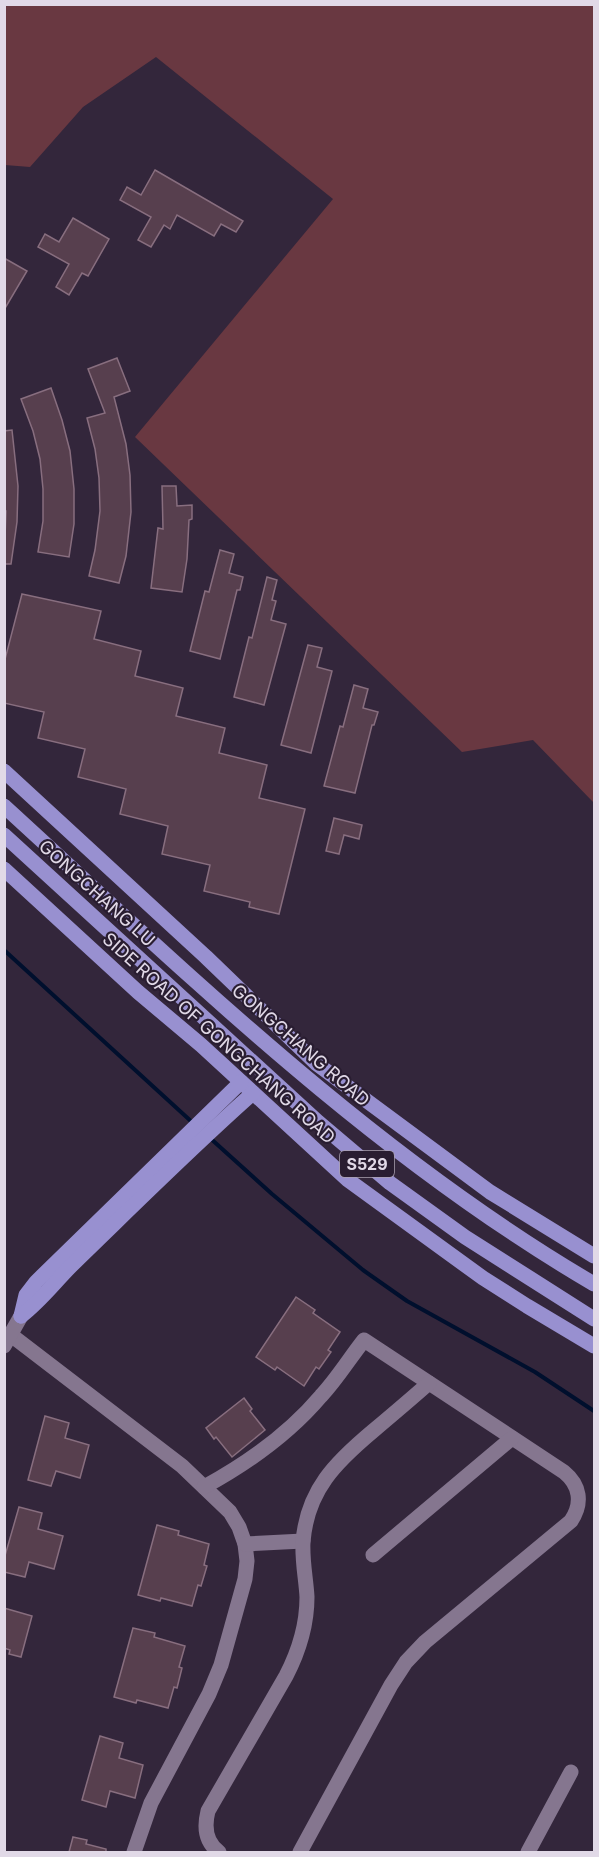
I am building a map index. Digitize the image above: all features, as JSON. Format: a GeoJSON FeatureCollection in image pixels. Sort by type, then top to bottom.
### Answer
{"type":"FeatureCollection","features":[{"type":"Feature","properties":{"kind":"main road"},"geometry":{"type":"LineString","coordinates":[[4,771],[317,1064],[490,1192],[594,1256]]}},
{"type":"Feature","properties":{"kind":"main road","name":"GONGCHANG ROAD"},"geometry":{"type":"LineString","coordinates":[[4,806],[191,977],[352,1116],[444,1187],[543,1254],[594,1284]]}},
{"type":"Feature","properties":{"kind":"main road","name":"GONGCHANG LU"},"geometry":{"type":"LineString","coordinates":[[4,835],[162,980]]}},
{"type":"Feature","properties":{"kind":"main road","name":"SIDE ROAD OF GONGCHANG ROAD"},"geometry":{"type":"LineString","coordinates":[[4,869],[348,1180],[483,1278],[594,1346]]}},
{"type":"Feature","properties":{"kind":"main road"},"geometry":{"type":"LineString","coordinates":[[162,980],[201,1046]]}},
{"type":"Feature","properties":{"kind":"main road","name":"S529"},"geometry":{"type":"LineString","coordinates":[[162,980],[318,1122],[390,1183],[465,1237],[594,1318]]}},
{"type":"Feature","properties":{"kind":"main road"},"geometry":{"type":"LineString","coordinates":[[262,1038],[317,1064]]}},
{"type":"Feature","properties":{"kind":"main road"},"geometry":{"type":"LineString","coordinates":[[220,1113],[241,1082]]}},
{"type":"Feature","properties":{"kind":"main road"},"geometry":{"type":"LineString","coordinates":[[21,1316],[26,1295],[36,1282],[220,1113],[253,1093]]}},
{"type":"Feature","properties":{"kind":"street"},"geometry":{"type":"LineString","coordinates":[[21,1316],[8,1340],[182,1466],[230,1512],[245,1544],[247,1561],[245,1579],[231,1636],[209,1694],[151,1803],[134,1852]]}},
{"type":"Feature","properties":{"kind":"street"},"geometry":{"type":"LineString","coordinates":[[204,1487],[247,1462],[286,1432],[321,1397],[364,1341],[564,1472],[574,1482],[579,1496],[575,1515],[567,1525],[425,1642],[406,1662],[391,1685],[300,1852]]}},
{"type":"Feature","properties":{"kind":"street"},"geometry":{"type":"LineString","coordinates":[[219,1852],[213,1848],[207,1837],[205,1824],[208,1811],[286,1676],[296,1655],[302,1633],[307,1596],[303,1541],[311,1506],[327,1475],[342,1457],[429,1383]]}},
{"type":"Feature","properties":{"kind":"street"},"geometry":{"type":"LineString","coordinates":[[373,1555],[513,1438]]}},
{"type":"Feature","properties":{"kind":"street"},"geometry":{"type":"LineString","coordinates":[[245,1544],[303,1541]]}},
{"type":"Feature","properties":{"kind":"street"},"geometry":{"type":"LineString","coordinates":[[528,1852],[571,1772]]}},
{"type":"Feature","properties":{"kind":"shaded area"},"geometry":{"type":"Polygon","coordinates":[[[4,5],[594,5],[594,803],[533,740],[462,752],[135,437],[333,199],[156,57],[83,107],[30,167],[5,165],[4,5]]]}},
{"type":"Feature","properties":{"kind":"building"},"geometry":{"type":"Polygon","coordinates":[[[155,170],[243,221],[236,232],[221,224],[214,236],[177,215],[170,229],[164,225],[151,247],[138,240],[151,217],[120,200],[127,187],[141,195],[155,170]]]}},
{"type":"Feature","properties":{"kind":"building"},"geometry":{"type":"Polygon","coordinates":[[[73,218],[109,239],[88,276],[82,273],[69,295],[56,287],[69,264],[38,247],[45,234],[59,242],[73,218]]]}},
{"type":"Feature","properties":{"kind":"building"},"geometry":{"type":"Polygon","coordinates":[[[4,258],[27,271],[4,310],[4,258]]]}},
{"type":"Feature","properties":{"kind":"building"},"geometry":{"type":"Polygon","coordinates":[[[117,358],[130,391],[114,397],[126,444],[131,512],[126,556],[119,583],[89,576],[100,511],[95,449],[87,418],[105,413],[88,369],[117,358]]]}},
{"type":"Feature","properties":{"kind":"building"},"geometry":{"type":"Polygon","coordinates":[[[51,388],[70,451],[74,489],[74,524],[69,557],[38,552],[43,521],[40,459],[21,399],[51,388]]]}},
{"type":"Feature","properties":{"kind":"building"},"geometry":{"type":"Polygon","coordinates":[[[12,430],[18,486],[17,522],[11,564],[4,564],[6,511],[4,511],[4,431],[12,430]]]}},
{"type":"Feature","properties":{"kind":"building"},"geometry":{"type":"Polygon","coordinates":[[[162,486],[176,486],[177,506],[192,505],[182,592],[151,588],[158,528],[163,529],[162,486]]]}},
{"type":"Feature","properties":{"kind":"building"},"geometry":{"type":"Polygon","coordinates":[[[220,550],[234,554],[229,573],[243,577],[240,590],[237,590],[220,659],[190,651],[205,591],[209,592],[220,550]]]}},
{"type":"Feature","properties":{"kind":"building"},"geometry":{"type":"Polygon","coordinates":[[[267,577],[277,580],[272,600],[276,601],[271,620],[286,624],[264,705],[234,697],[267,577]]]}},
{"type":"Feature","properties":{"kind":"building"},"geometry":{"type":"Polygon","coordinates":[[[22,594],[101,611],[94,639],[141,651],[135,676],[183,688],[176,716],[225,728],[219,753],[267,765],[259,798],[305,809],[279,914],[249,907],[250,902],[204,891],[210,865],[162,854],[168,826],[120,814],[126,789],[78,777],[85,749],[38,738],[44,712],[4,703],[4,663],[22,594]]]}},
{"type":"Feature","properties":{"kind":"building"},"geometry":{"type":"Polygon","coordinates":[[[308,645],[322,648],[317,667],[332,671],[311,753],[281,745],[308,645]]]}},
{"type":"Feature","properties":{"kind":"building"},"geometry":{"type":"Polygon","coordinates":[[[354,685],[368,689],[363,708],[378,712],[374,725],[372,725],[355,793],[324,786],[354,685]]]}},
{"type":"Feature","properties":{"kind":"building"},"geometry":{"type":"Polygon","coordinates":[[[334,818],[362,825],[359,839],[344,835],[339,854],[326,851],[334,818]]]}},
{"type":"Feature","properties":{"kind":"building"},"geometry":{"type":"Polygon","coordinates":[[[296,1297],[315,1310],[313,1313],[340,1332],[328,1350],[331,1352],[319,1369],[316,1367],[304,1386],[277,1367],[275,1370],[256,1357],[296,1297]]]}},
{"type":"Feature","properties":{"kind":"building"},"geometry":{"type":"Polygon","coordinates":[[[244,1398],[252,1409],[250,1411],[265,1430],[232,1457],[206,1428],[244,1398]]]}},
{"type":"Feature","properties":{"kind":"building"},"geometry":{"type":"Polygon","coordinates":[[[45,1416],[69,1423],[65,1438],[89,1445],[80,1478],[56,1471],[51,1486],[28,1480],[45,1416]]]}},
{"type":"Feature","properties":{"kind":"building"},"geometry":{"type":"Polygon","coordinates":[[[19,1507],[42,1513],[38,1529],[63,1536],[54,1569],[29,1562],[25,1577],[4,1572],[4,1559],[19,1507]]]}},
{"type":"Feature","properties":{"kind":"building"},"geometry":{"type":"Polygon","coordinates":[[[157,1525],[179,1531],[178,1535],[209,1544],[204,1565],[207,1566],[192,1606],[138,1595],[157,1525]]]}},
{"type":"Feature","properties":{"kind":"building"},"geometry":{"type":"Polygon","coordinates":[[[4,1608],[32,1616],[21,1657],[9,1654],[10,1650],[4,1648],[4,1608]]]}},
{"type":"Feature","properties":{"kind":"building"},"geometry":{"type":"Polygon","coordinates":[[[133,1628],[155,1633],[154,1637],[185,1646],[179,1667],[182,1668],[177,1688],[174,1687],[168,1708],[114,1697],[133,1628]]]}},
{"type":"Feature","properties":{"kind":"building"},"geometry":{"type":"Polygon","coordinates":[[[100,1736],[123,1743],[119,1758],[143,1765],[135,1798],[110,1791],[106,1807],[82,1800],[100,1736]]]}},
{"type":"Feature","properties":{"kind":"building"},"geometry":{"type":"Polygon","coordinates":[[[73,1837],[87,1840],[86,1844],[106,1849],[106,1852],[69,1852],[73,1837]]]}},
{"type":"Feature","properties":{"kind":"waterway"},"geometry":{"type":"LineString","coordinates":[[4,950],[193,1123]]}},
{"type":"Feature","properties":{"kind":"waterway"},"geometry":{"type":"LineString","coordinates":[[210,1138],[272,1194],[363,1270],[407,1301],[535,1372],[594,1411]]}}]}
